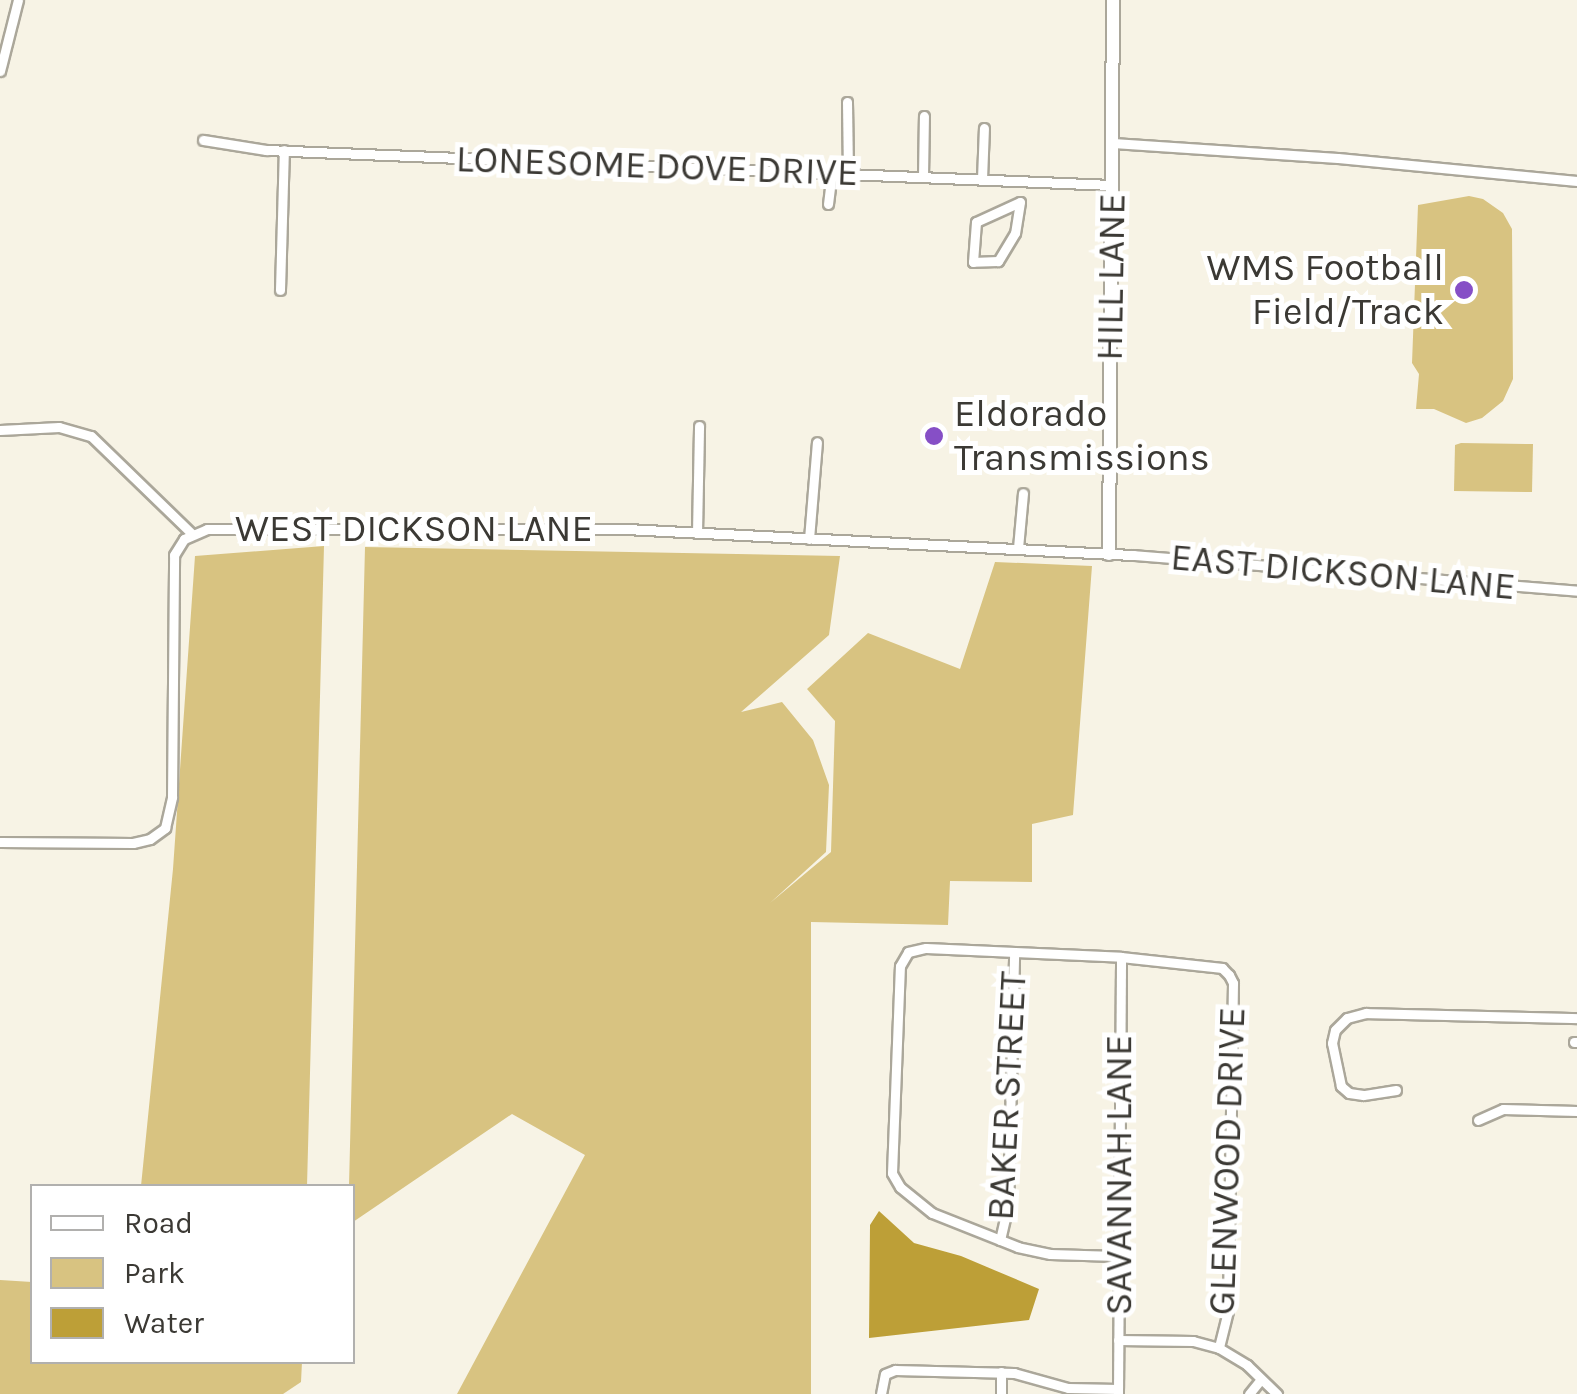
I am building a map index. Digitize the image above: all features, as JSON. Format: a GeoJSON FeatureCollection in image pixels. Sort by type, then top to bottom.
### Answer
{"type":"FeatureCollection","features":[{"type":"Feature","properties":{"kind":"street"},"geometry":{"type":"LineString","coordinates":[[0,70],[18,0]]}},
{"type":"Feature","properties":{"kind":"street","name":"HILL LANE"},"geometry":{"type":"LineString","coordinates":[[1108,554],[1113,0]]}},
{"type":"Feature","properties":{"kind":"street"},"geometry":{"type":"LineString","coordinates":[[847,102],[848,174]]}},
{"type":"Feature","properties":{"kind":"street"},"geometry":{"type":"LineString","coordinates":[[923,177],[924,116]]}},
{"type":"Feature","properties":{"kind":"street"},"geometry":{"type":"LineString","coordinates":[[982,179],[984,128]]}},
{"type":"Feature","properties":{"kind":"street","name":"LONESOME DOVE DRIVE"},"geometry":{"type":"LineString","coordinates":[[204,140],[284,150],[1112,185]]}},
{"type":"Feature","properties":{"kind":"street"},"geometry":{"type":"LineString","coordinates":[[1112,143],[1338,158],[1577,181]]}},
{"type":"Feature","properties":{"kind":"street"},"geometry":{"type":"LineString","coordinates":[[280,290],[284,150]]}},
{"type":"Feature","properties":{"kind":"street"},"geometry":{"type":"LineString","coordinates":[[828,204],[832,172]]}},
{"type":"Feature","properties":{"kind":"street"},"geometry":{"type":"LineString","coordinates":[[1020,202],[976,222],[971,256],[977,265],[998,261],[1008,248],[1020,202],[1034,180]]}},
{"type":"Feature","properties":{"kind":"street"},"geometry":{"type":"LineString","coordinates":[[697,533],[700,426]]}},
{"type":"Feature","properties":{"kind":"street"},"geometry":{"type":"LineString","coordinates":[[0,430],[58,427],[90,436],[192,534]]}},
{"type":"Feature","properties":{"kind":"street"},"geometry":{"type":"LineString","coordinates":[[809,539],[817,442]]}},
{"type":"Feature","properties":{"kind":"street"},"geometry":{"type":"LineString","coordinates":[[1018,548],[1022,493]]}},
{"type":"Feature","properties":{"kind":"street","name":"WEST DICKSON LANE"},"geometry":{"type":"LineString","coordinates":[[0,842],[133,844],[150,839],[165,828],[172,797],[172,573],[177,547],[192,534],[233,528],[584,528],[1108,554]]}},
{"type":"Feature","properties":{"kind":"street","name":"EAST DICKSON LANE"},"geometry":{"type":"LineString","coordinates":[[1108,554],[1577,591]]}},
{"type":"Feature","properties":{"kind":"street"},"geometry":{"type":"LineString","coordinates":[[1118,1256],[1050,1254],[1000,1240],[932,1213],[900,1187],[892,1173],[900,966],[908,952],[926,948],[1120,957]]}},
{"type":"Feature","properties":{"kind":"street","name":"BAKER STREET"},"geometry":{"type":"LineString","coordinates":[[1000,1240],[1008,1205],[1014,952]]}},
{"type":"Feature","properties":{"kind":"street","name":"GLENWOOD DRIVE"},"geometry":{"type":"LineString","coordinates":[[1120,957],[1222,968],[1233,984],[1228,1311],[1219,1348]]}},
{"type":"Feature","properties":{"kind":"street","name":"SAVANNAH LANE"},"geometry":{"type":"LineString","coordinates":[[1118,1392],[1120,957]]}},
{"type":"Feature","properties":{"kind":"street"},"geometry":{"type":"LineString","coordinates":[[1396,1090],[1363,1095],[1349,1093],[1340,1086],[1332,1043],[1335,1030],[1348,1018],[1366,1013],[1577,1018]]}},
{"type":"Feature","properties":{"kind":"street"},"geometry":{"type":"LineString","coordinates":[[1478,1120],[1503,1109],[1577,1110]]}},
{"type":"Feature","properties":{"kind":"street"},"geometry":{"type":"LineString","coordinates":[[1118,1340],[1193,1341],[1219,1348],[1277,1394]]}},
{"type":"Feature","properties":{"kind":"street"},"geometry":{"type":"LineString","coordinates":[[881,1394],[885,1374],[895,1370],[1001,1372],[1068,1388],[1118,1392]]}},
{"type":"Feature","properties":{"kind":"street"},"geometry":{"type":"LineString","coordinates":[[1001,1372],[1001,1394]]}},
{"type":"Feature","properties":{"kind":"street"},"geometry":{"type":"LineString","coordinates":[[1249,1394],[1261,1379]]}},
{"type":"Feature","properties":{"kind":"green space","name":"WMS Football Field/Track"},"geometry":{"type":"Polygon","coordinates":[[[1469,196],[1483,199],[1503,213],[1512,229],[1513,379],[1503,401],[1482,418],[1466,423],[1434,409],[1416,409],[1419,374],[1412,363],[1418,205],[1469,196]]]}},
{"type":"Feature","properties":{"kind":"green space"},"geometry":{"type":"Polygon","coordinates":[[[1533,444],[1532,492],[1454,491],[1455,445],[1533,444]]]}},
{"type":"Feature","properties":{"kind":"green space"},"geometry":{"type":"Polygon","coordinates":[[[324,546],[307,1184],[141,1184],[173,869],[195,556],[324,546]]]}},
{"type":"Feature","properties":{"kind":"green space"},"geometry":{"type":"Polygon","coordinates":[[[365,547],[840,556],[829,635],[741,712],[782,702],[813,740],[829,785],[826,852],[770,903],[831,852],[835,721],[807,689],[868,633],[960,669],[995,562],[1092,566],[1073,815],[1032,824],[1032,882],[950,881],[948,925],[811,922],[811,1394],[457,1394],[585,1155],[512,1114],[355,1221],[355,1184],[349,1184],[365,547]]]}},
{"type":"Feature","properties":{"kind":"green space"},"geometry":{"type":"Polygon","coordinates":[[[0,1280],[30,1282],[30,1364],[302,1364],[301,1382],[283,1394],[0,1394],[0,1280]]]}},
{"type":"Feature","properties":{"kind":"water"},"geometry":{"type":"Polygon","coordinates":[[[879,1211],[914,1243],[961,1256],[1039,1289],[1029,1320],[869,1338],[870,1225],[879,1211]]]}},
{"type":"Feature","properties":{"kind":"place","name":"WMS Football Field/Track"},"geometry":{"type":"Point","coordinates":[1464,290]}},
{"type":"Feature","properties":{"kind":"place","name":"Eldorado Transmissions"},"geometry":{"type":"Point","coordinates":[934,436]}}]}
